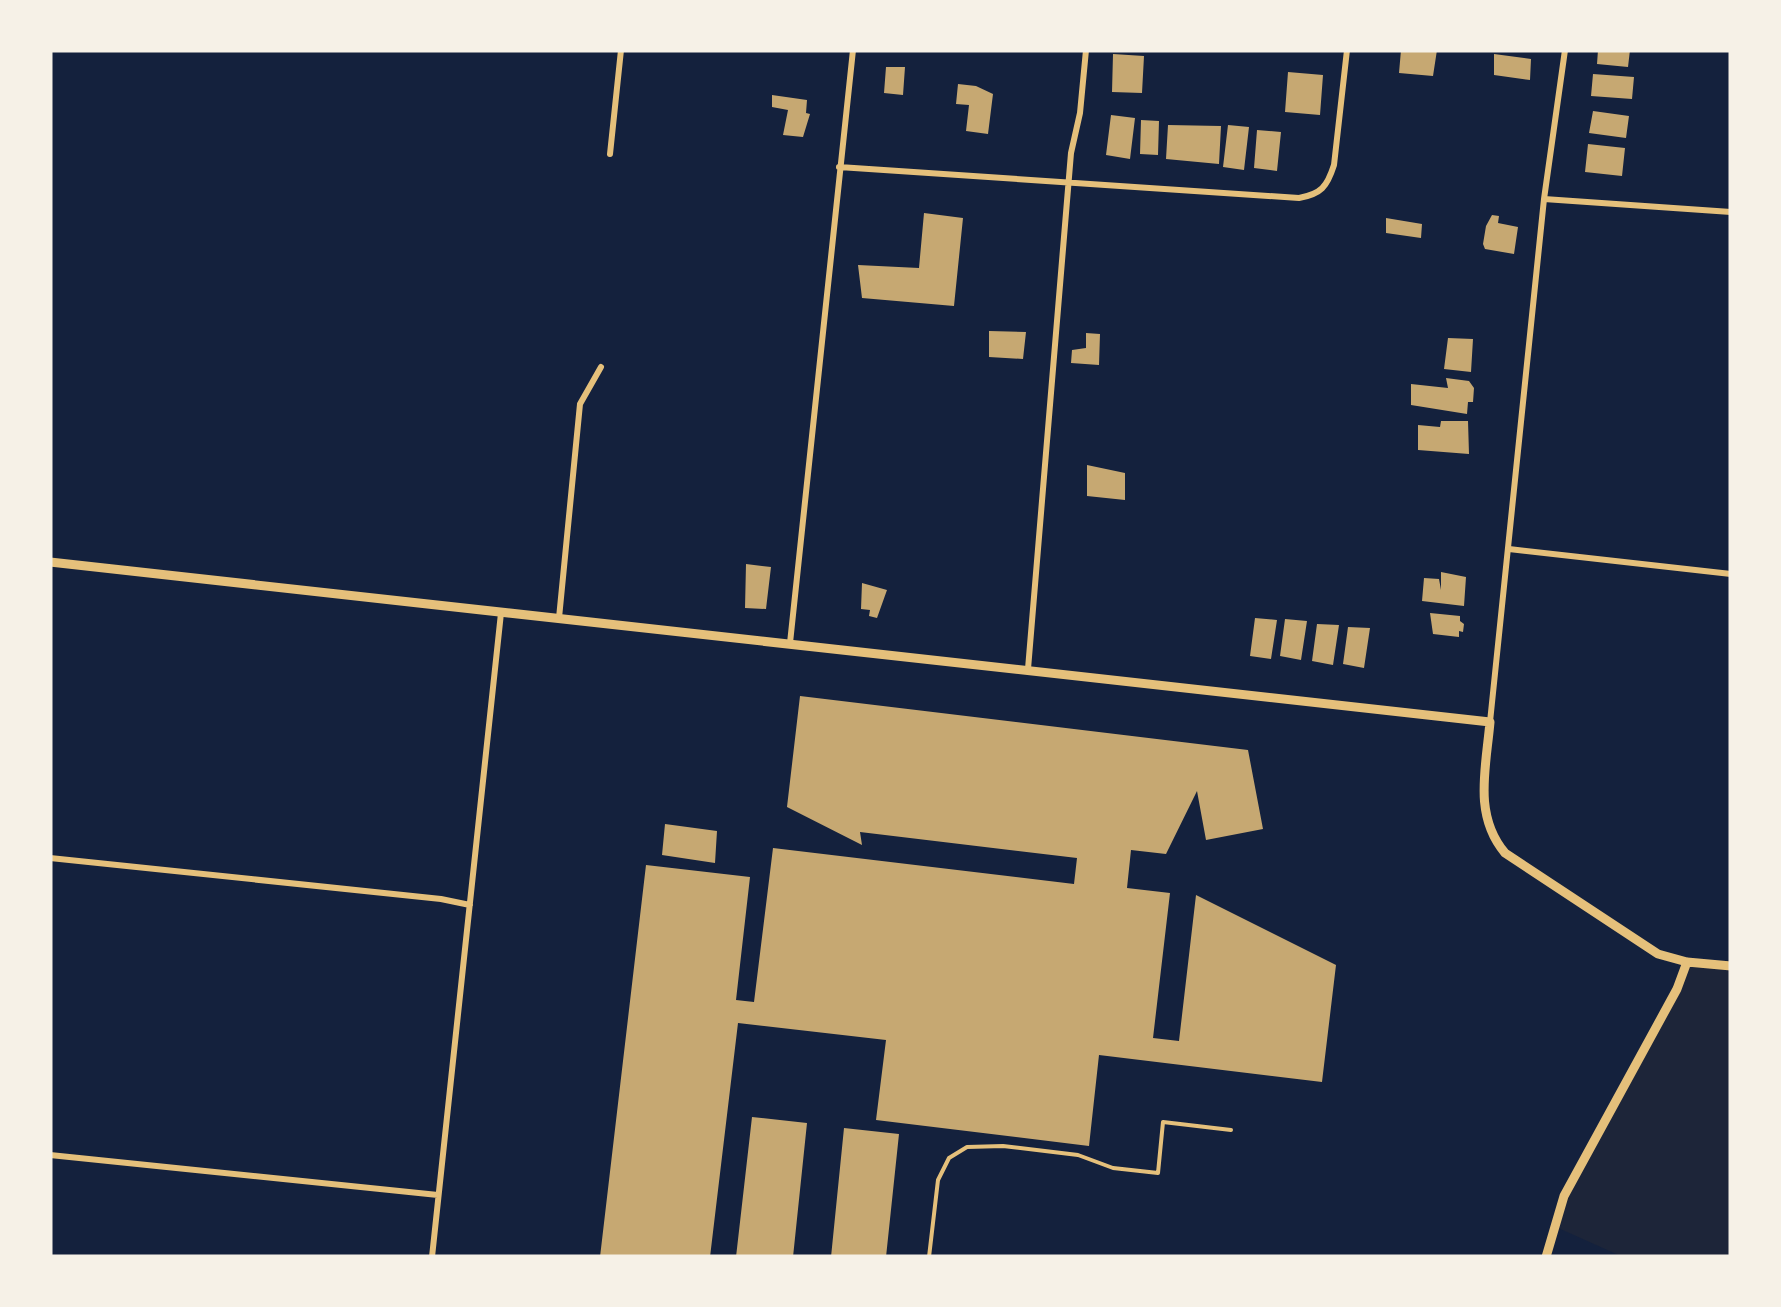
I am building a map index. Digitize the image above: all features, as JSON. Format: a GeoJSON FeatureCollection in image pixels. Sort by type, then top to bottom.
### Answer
{"type":"FeatureCollection","features":[{"type":"Feature","properties":{"kind":"street"},"geometry":{"type":"LineString","coordinates":[[610,154],[621,50]]}},
{"type":"Feature","properties":{"kind":"street"},"geometry":{"type":"LineString","coordinates":[[790,643],[853,50]]}},
{"type":"Feature","properties":{"kind":"street"},"geometry":{"type":"LineString","coordinates":[[1028,669],[1068,184],[1086,50]]}},
{"type":"Feature","properties":{"kind":"street"},"geometry":{"type":"LineString","coordinates":[[839,168],[1312,196],[1328,183],[1334,165],[1347,50]]}},
{"type":"Feature","properties":{"kind":"street"},"geometry":{"type":"LineString","coordinates":[[1565,50],[1544,199],[1490,722],[1485,814],[1490,836],[1504,853],[1646,948],[1688,962],[1731,966]]}},
{"type":"Feature","properties":{"kind":"street"},"geometry":{"type":"LineString","coordinates":[[1544,199],[1731,212]]}},
{"type":"Feature","properties":{"kind":"street"},"geometry":{"type":"LineString","coordinates":[[559,618],[580,404],[601,367]]}},
{"type":"Feature","properties":{"kind":"street"},"geometry":{"type":"LineString","coordinates":[[1508,549],[1731,574]]}},
{"type":"Feature","properties":{"kind":"street"},"geometry":{"type":"LineString","coordinates":[[50,562],[1490,722]]}},
{"type":"Feature","properties":{"kind":"street"},"geometry":{"type":"LineString","coordinates":[[432,1257],[502,612]]}},
{"type":"Feature","properties":{"kind":"street"},"geometry":{"type":"LineString","coordinates":[[50,858],[470,905]]}},
{"type":"Feature","properties":{"kind":"street"},"geometry":{"type":"LineString","coordinates":[[1546,1257],[1564,1196],[1688,962]]}},
{"type":"Feature","properties":{"kind":"street"},"geometry":{"type":"LineString","coordinates":[[50,1155],[438,1195]]}},
{"type":"Feature","properties":{"kind":"lane"},"geometry":{"type":"LineString","coordinates":[[929,1257],[938,1180],[950,1158],[967,1147],[1002,1146],[1078,1155],[1114,1168],[1158,1173],[1163,1122],[1232,1130]]}},
{"type":"Feature","properties":{"kind":"shaded area"},"geometry":{"type":"Polygon","coordinates":[[[1689,966],[1731,970],[1731,1257],[1623,1257],[1556,1227],[1567,1197],[1689,966]]]}},
{"type":"Feature","properties":{"kind":"building"},"geometry":{"type":"Polygon","coordinates":[[[1401,50],[1437,50],[1433,76],[1399,73],[1401,50]]]}},
{"type":"Feature","properties":{"kind":"building"},"geometry":{"type":"Polygon","coordinates":[[[1598,50],[1630,50],[1628,67],[1597,64],[1598,50]]]}},
{"type":"Feature","properties":{"kind":"building"},"geometry":{"type":"Polygon","coordinates":[[[1113,54],[1144,56],[1142,93],[1112,92],[1113,54]]]}},
{"type":"Feature","properties":{"kind":"building"},"geometry":{"type":"Polygon","coordinates":[[[1494,54],[1531,59],[1530,80],[1494,75],[1494,54]]]}},
{"type":"Feature","properties":{"kind":"building"},"geometry":{"type":"Polygon","coordinates":[[[886,67],[905,67],[903,95],[884,93],[886,67]]]}},
{"type":"Feature","properties":{"kind":"building"},"geometry":{"type":"Polygon","coordinates":[[[1288,72],[1323,75],[1320,115],[1285,112],[1288,72]]]}},
{"type":"Feature","properties":{"kind":"building"},"geometry":{"type":"Polygon","coordinates":[[[1593,74],[1634,77],[1632,99],[1591,96],[1593,74]]]}},
{"type":"Feature","properties":{"kind":"building"},"geometry":{"type":"Polygon","coordinates":[[[958,84],[976,86],[993,94],[988,134],[966,131],[969,105],[956,104],[958,84]]]}},
{"type":"Feature","properties":{"kind":"building"},"geometry":{"type":"Polygon","coordinates":[[[772,95],[807,100],[806,113],[810,114],[803,137],[783,135],[788,110],[772,107],[772,95]]]}},
{"type":"Feature","properties":{"kind":"building"},"geometry":{"type":"Polygon","coordinates":[[[1593,111],[1629,116],[1626,138],[1589,133],[1593,111]]]}},
{"type":"Feature","properties":{"kind":"building"},"geometry":{"type":"Polygon","coordinates":[[[1111,115],[1135,118],[1130,159],[1106,155],[1111,115]]]}},
{"type":"Feature","properties":{"kind":"building"},"geometry":{"type":"Polygon","coordinates":[[[1141,120],[1159,121],[1158,155],[1140,154],[1141,120]]]}},
{"type":"Feature","properties":{"kind":"building"},"geometry":{"type":"Polygon","coordinates":[[[1168,125],[1221,126],[1219,164],[1166,159],[1168,125]]]}},
{"type":"Feature","properties":{"kind":"building"},"geometry":{"type":"Polygon","coordinates":[[[1228,125],[1249,127],[1244,170],[1223,167],[1228,125]]]}},
{"type":"Feature","properties":{"kind":"building"},"geometry":{"type":"Polygon","coordinates":[[[1257,130],[1281,132],[1277,171],[1254,168],[1257,130]]]}},
{"type":"Feature","properties":{"kind":"building"},"geometry":{"type":"Polygon","coordinates":[[[1588,144],[1625,148],[1622,176],[1585,172],[1588,144]]]}},
{"type":"Feature","properties":{"kind":"building"},"geometry":{"type":"Polygon","coordinates":[[[924,213],[963,218],[954,306],[862,298],[858,265],[919,268],[924,213]]]}},
{"type":"Feature","properties":{"kind":"building"},"geometry":{"type":"Polygon","coordinates":[[[1492,215],[1499,216],[1498,223],[1518,227],[1514,254],[1485,249],[1486,226],[1492,215]]]}},
{"type":"Feature","properties":{"kind":"building"},"geometry":{"type":"Polygon","coordinates":[[[1386,218],[1422,224],[1421,238],[1386,233],[1386,218]]]}},
{"type":"Feature","properties":{"kind":"building"},"geometry":{"type":"Polygon","coordinates":[[[989,331],[1026,332],[1023,359],[989,357],[989,331]]]}},
{"type":"Feature","properties":{"kind":"building"},"geometry":{"type":"Polygon","coordinates":[[[1086,333],[1100,334],[1099,365],[1071,363],[1072,350],[1086,348],[1086,333]]]}},
{"type":"Feature","properties":{"kind":"building"},"geometry":{"type":"Polygon","coordinates":[[[1448,338],[1473,339],[1471,372],[1444,369],[1448,338]]]}},
{"type":"Feature","properties":{"kind":"building"},"geometry":{"type":"Polygon","coordinates":[[[1446,378],[1469,381],[1474,388],[1467,414],[1411,405],[1411,384],[1448,388],[1446,378]]]}},
{"type":"Feature","properties":{"kind":"building"},"geometry":{"type":"Polygon","coordinates":[[[1441,421],[1468,421],[1469,454],[1418,450],[1418,425],[1440,427],[1441,421]]]}},
{"type":"Feature","properties":{"kind":"building"},"geometry":{"type":"Polygon","coordinates":[[[1087,465],[1125,473],[1125,500],[1087,496],[1087,465]]]}},
{"type":"Feature","properties":{"kind":"building"},"geometry":{"type":"Polygon","coordinates":[[[746,564],[771,567],[766,609],[745,608],[746,564]]]}},
{"type":"Feature","properties":{"kind":"building"},"geometry":{"type":"Polygon","coordinates":[[[1441,572],[1466,577],[1464,606],[1422,601],[1424,578],[1439,579],[1441,590],[1441,572]]]}},
{"type":"Feature","properties":{"kind":"building"},"geometry":{"type":"Polygon","coordinates":[[[862,583],[887,590],[877,618],[869,616],[870,610],[861,609],[862,583]]]}},
{"type":"Feature","properties":{"kind":"building"},"geometry":{"type":"Polygon","coordinates":[[[1430,613],[1460,616],[1463,632],[1459,631],[1459,637],[1433,634],[1430,613]]]}},
{"type":"Feature","properties":{"kind":"building"},"geometry":{"type":"Polygon","coordinates":[[[1255,618],[1277,620],[1271,659],[1250,656],[1255,618]]]}},
{"type":"Feature","properties":{"kind":"building"},"geometry":{"type":"Polygon","coordinates":[[[1285,619],[1307,621],[1301,660],[1280,656],[1285,619]]]}},
{"type":"Feature","properties":{"kind":"building"},"geometry":{"type":"Polygon","coordinates":[[[1317,624],[1339,625],[1333,665],[1312,661],[1317,624]]]}},
{"type":"Feature","properties":{"kind":"building"},"geometry":{"type":"Polygon","coordinates":[[[1348,627],[1370,628],[1364,668],[1343,664],[1348,627]]]}},
{"type":"Feature","properties":{"kind":"building"},"geometry":{"type":"Polygon","coordinates":[[[800,696],[1248,750],[1263,829],[1206,840],[1197,791],[1166,854],[1131,850],[1127,888],[1170,893],[1153,1038],[1179,1041],[1196,895],[1336,965],[1322,1082],[1099,1055],[1089,1146],[876,1120],[886,1040],[738,1023],[710,1257],[600,1257],[646,865],[750,877],[736,1000],[754,1002],[773,848],[1074,884],[1077,858],[860,832],[862,845],[787,807],[800,696]]]}},
{"type":"Feature","properties":{"kind":"building"},"geometry":{"type":"Polygon","coordinates":[[[665,824],[717,831],[715,863],[662,855],[665,824]]]}},
{"type":"Feature","properties":{"kind":"building"},"geometry":{"type":"Polygon","coordinates":[[[752,1117],[807,1123],[793,1257],[736,1257],[752,1117]]]}},
{"type":"Feature","properties":{"kind":"building"},"geometry":{"type":"Polygon","coordinates":[[[844,1128],[899,1134],[886,1257],[831,1257],[844,1128]]]}}]}
